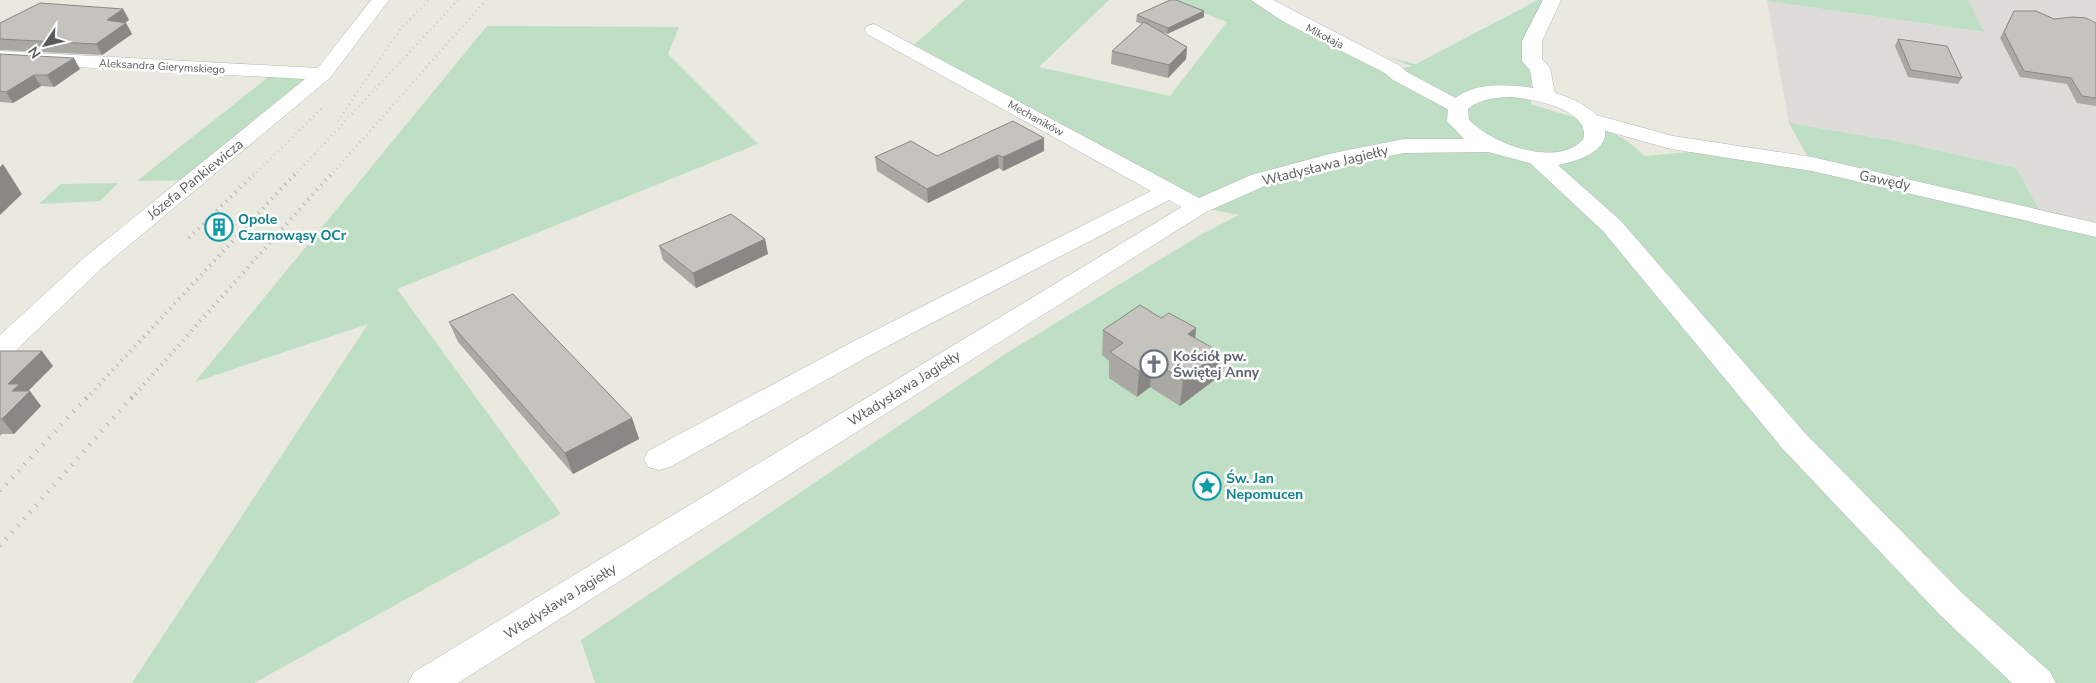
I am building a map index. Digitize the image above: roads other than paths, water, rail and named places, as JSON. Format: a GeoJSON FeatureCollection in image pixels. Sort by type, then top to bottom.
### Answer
{"type":"FeatureCollection","features":[{"type":"Feature","properties":{"kind":"street","name":"Józefa Pankiewicza"},"geometry":{"type":"LineString","coordinates":[[0,350],[94,262],[323,74],[380,0]]}},
{"type":"Feature","properties":{"kind":"street","name":"Mikołaja"},"geometry":{"type":"LineString","coordinates":[[1260,0],[1290,18],[1392,69],[1400,76],[1463,108],[1469,134],[1488,145]]}},
{"type":"Feature","properties":{"kind":"street"},"geometry":{"type":"LineString","coordinates":[[1545,96],[1540,68],[1532,61],[1532,42],[1552,0]]}},
{"type":"Feature","properties":{"kind":"street","name":"Mechaników"},"geometry":{"type":"LineString","coordinates":[[874,30],[1198,207]]}},
{"type":"Feature","properties":{"kind":"street","name":"Aleksandra Gierymskiego"},"geometry":{"type":"LineString","coordinates":[[0,57],[323,74]]}},
{"type":"Feature","properties":{"kind":"street"},"geometry":{"type":"LineString","coordinates":[[1511,91],[1521,66],[1532,61]]}},
{"type":"Feature","properties":{"kind":"street","name":"Gawędy"},"geometry":{"type":"LineString","coordinates":[[1511,91],[1545,96],[1563,102],[1589,119],[1671,142],[1812,164],[2096,230]]}},
{"type":"Feature","properties":{"kind":"street","name":"Władysława Jagiełły"},"geometry":{"type":"LineString","coordinates":[[1404,146],[1463,108],[1511,91]]}},
{"type":"Feature","properties":{"kind":"street"},"geometry":{"type":"LineString","coordinates":[[1488,145],[1511,153],[1536,157],[1572,155],[1586,149],[1594,142],[1596,135],[1589,119]]}},
{"type":"Feature","properties":{"kind":"street","name":"Gawędy"},"geometry":{"type":"LineString","coordinates":[[1594,142],[1671,142]]}},
{"type":"Feature","properties":{"kind":"street","name":"Władysława Jagiełły"},"geometry":{"type":"LineString","coordinates":[[427,683],[1198,207],[1259,180],[1333,160],[1404,146],[1488,145]]}},
{"type":"Feature","properties":{"kind":"street"},"geometry":{"type":"LineString","coordinates":[[1572,155],[1612,226]]}},
{"type":"Feature","properties":{"kind":"street"},"geometry":{"type":"LineString","coordinates":[[1536,157],[1612,226],[1793,440],[1951,604],[2037,683]]}},
{"type":"Feature","properties":{"kind":"street"},"geometry":{"type":"LineString","coordinates":[[659,459],[866,346],[1168,191]]}},
{"type":"Feature","properties":{"kind":"railway"},"geometry":{"type":"LineString","coordinates":[[338,121],[401,28],[429,0]]}},
{"type":"Feature","properties":{"kind":"railway"},"geometry":{"type":"LineString","coordinates":[[294,176],[458,0]]}},
{"type":"Feature","properties":{"kind":"railway"},"geometry":{"type":"LineString","coordinates":[[330,176],[486,0]]}},
{"type":"Feature","properties":{"kind":"railway"},"geometry":{"type":"LineString","coordinates":[[253,176],[324,106]]}},
{"type":"Feature","properties":{"kind":"railway"},"geometry":{"type":"LineString","coordinates":[[189,238],[254,174]]}},
{"type":"Feature","properties":{"kind":"railway"},"geometry":{"type":"LineString","coordinates":[[86,399],[295,174]]}},
{"type":"Feature","properties":{"kind":"railway"},"geometry":{"type":"LineString","coordinates":[[131,399],[331,174]]}},
{"type":"Feature","properties":{"kind":"railway"},"geometry":{"type":"LineString","coordinates":[[0,491],[87,397]]}},
{"type":"Feature","properties":{"kind":"railway"},"geometry":{"type":"LineString","coordinates":[[0,546],[132,397]]}},
{"type":"Feature","properties":{"kind":"place","name":"Opole Czarnowąsy OCr"},"geometry":{"type":"Point","coordinates":[219,227]}},
{"type":"Feature","properties":{"kind":"place","name":"Kościół pw. Świętej Anny"},"geometry":{"type":"Point","coordinates":[1154,364]}},
{"type":"Feature","properties":{"kind":"place","name":"Św. Jan Nepomucen"},"geometry":{"type":"Point","coordinates":[1207,486]}}]}
